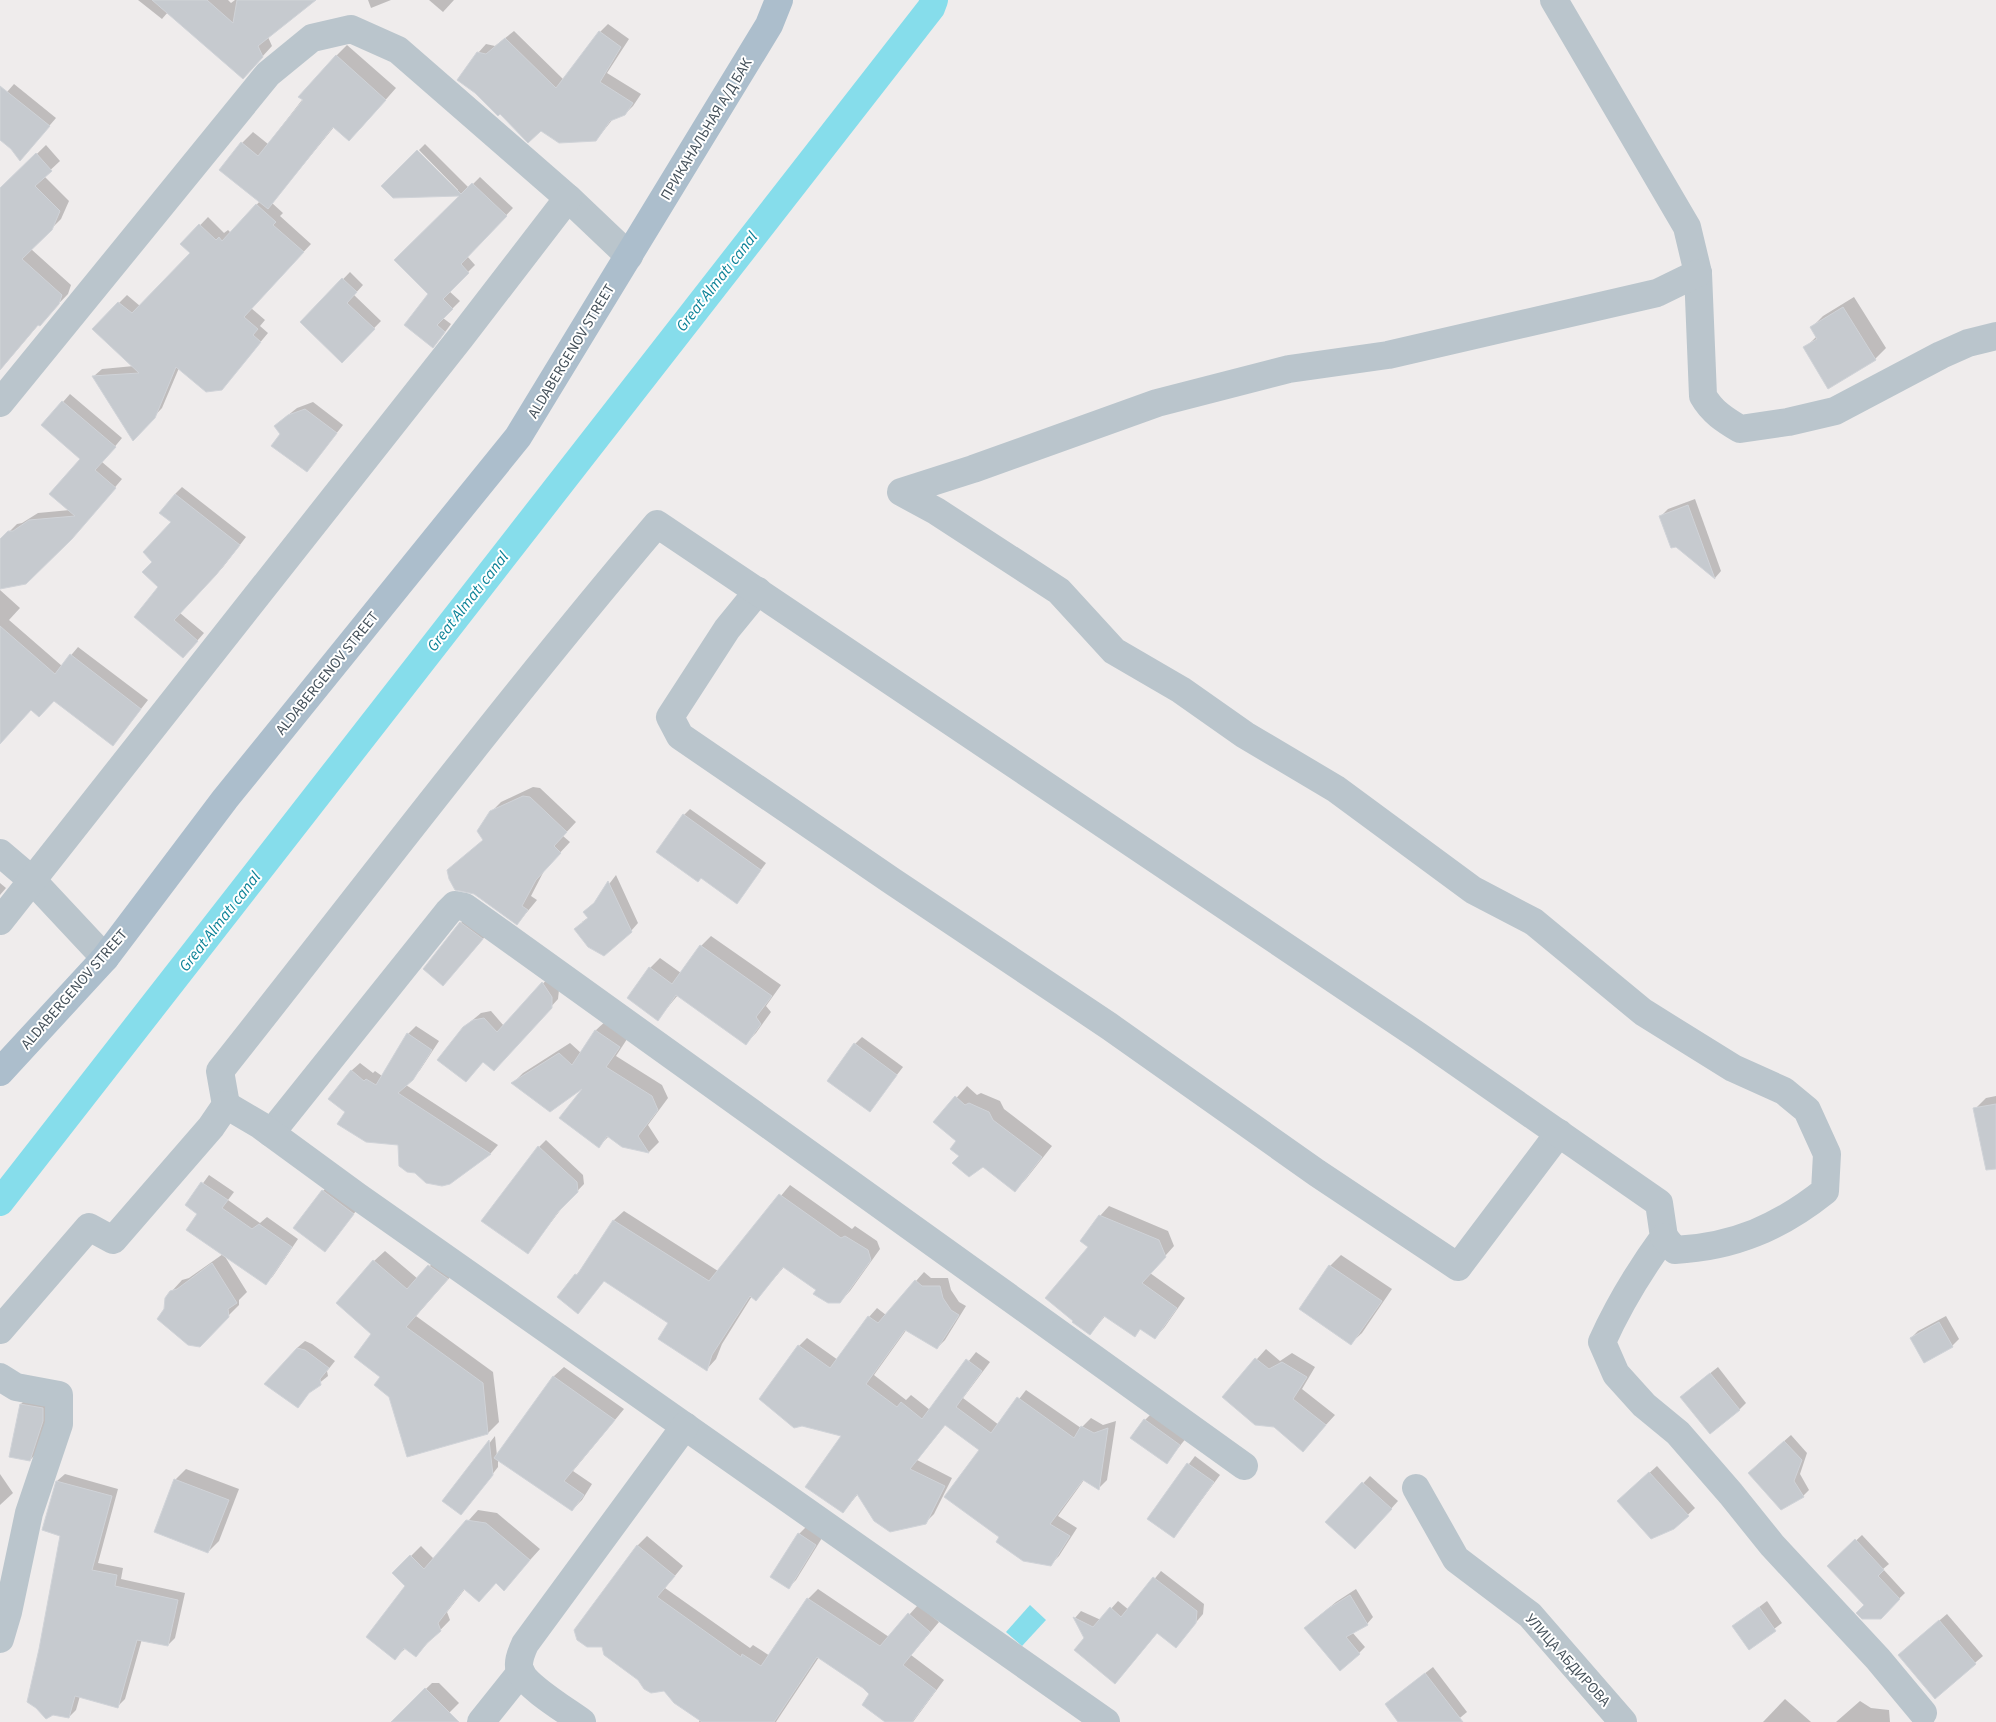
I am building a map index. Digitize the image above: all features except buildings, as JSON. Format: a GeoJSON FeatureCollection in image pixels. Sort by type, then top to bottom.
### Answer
{"type":"FeatureCollection","features":[{"type":"Feature","properties":{"kind":"main road","name":"ПРИКАНАЛЬНАЯ А/Д БАК"},"geometry":{"type":"LineString","coordinates":[[629,256],[770,25],[778,0]]}},
{"type":"Feature","properties":{"kind":"main road","name":"ALDABERGENOV STREET"},"geometry":{"type":"LineString","coordinates":[[0,1072],[105,958],[225,799],[518,438],[629,256]]}},
{"type":"Feature","properties":{"kind":"street"},"geometry":{"type":"LineString","coordinates":[[1554,0],[1687,227],[1698,273],[1703,396],[1710,408],[1740,429],[1788,422],[1835,411],[1941,355],[1968,344],[1996,336]]}},
{"type":"Feature","properties":{"kind":"street"},"geometry":{"type":"LineString","coordinates":[[0,403],[268,74],[312,38],[351,30],[398,50],[568,198],[629,256]]}},
{"type":"Feature","properties":{"kind":"street"},"geometry":{"type":"LineString","coordinates":[[0,921],[461,337],[568,198]]}},
{"type":"Feature","properties":{"kind":"street"},"geometry":{"type":"LineString","coordinates":[[0,1330],[89,1227],[113,1240],[211,1127],[226,1105],[220,1071],[614,575],[658,524],[1412,1032],[1659,1203],[1664,1237],[1675,1250],[1702,1249],[1770,1228],[1802,1209],[1825,1191],[1827,1154],[1807,1110],[1784,1091],[1733,1068],[1643,1012],[1534,922],[1473,890],[1336,789],[1245,734],[1181,690],[1114,651],[1058,592],[936,511],[901,492],[973,469],[1157,403],[1289,368],[1388,355],[1657,294],[1698,273]]}},
{"type":"Feature","properties":{"kind":"street"},"geometry":{"type":"LineString","coordinates":[[758,591],[727,629],[670,717],[680,736],[1109,1026],[1317,1174],[1458,1267],[1559,1133]]}},
{"type":"Feature","properties":{"kind":"street"},"geometry":{"type":"LineString","coordinates":[[0,853],[33,881],[105,958]]}},
{"type":"Feature","properties":{"kind":"street"},"geometry":{"type":"LineString","coordinates":[[271,1133],[448,912],[455,905],[465,906],[1244,1466]]}},
{"type":"Feature","properties":{"kind":"street"},"geometry":{"type":"LineString","coordinates":[[226,1105],[271,1133],[1106,1722]]}},
{"type":"Feature","properties":{"kind":"street"},"geometry":{"type":"LineString","coordinates":[[1664,1237],[1639,1272],[1616,1312],[1602,1342],[1616,1374],[1644,1405],[1678,1433],[1772,1545],[1878,1659],[1923,1713]]}},
{"type":"Feature","properties":{"kind":"street"},"geometry":{"type":"LineString","coordinates":[[0,1377],[16,1387],[58,1395],[59,1424],[29,1513],[8,1612],[0,1639]]}},
{"type":"Feature","properties":{"kind":"street"},"geometry":{"type":"LineString","coordinates":[[582,1722],[529,1683],[520,1672],[519,1658],[525,1644],[685,1426]]}},
{"type":"Feature","properties":{"kind":"street","name":"УЛИЦА АБДИРОВА"},"geometry":{"type":"LineString","coordinates":[[1416,1488],[1456,1559],[1530,1615],[1623,1722]]}},
{"type":"Feature","properties":{"kind":"street"},"geometry":{"type":"LineString","coordinates":[[481,1722],[520,1672]]}},
{"type":"Feature","properties":{"kind":"water"},"geometry":{"type":"Polygon","coordinates":[[[1030,1605],[1046,1620],[1022,1646],[1006,1632],[1030,1605]]]}},
{"type":"Feature","properties":{"kind":"waterway","name":"Great Almatı canal"},"geometry":{"type":"LineString","coordinates":[[0,1202],[931,8],[934,0]]}}]}
